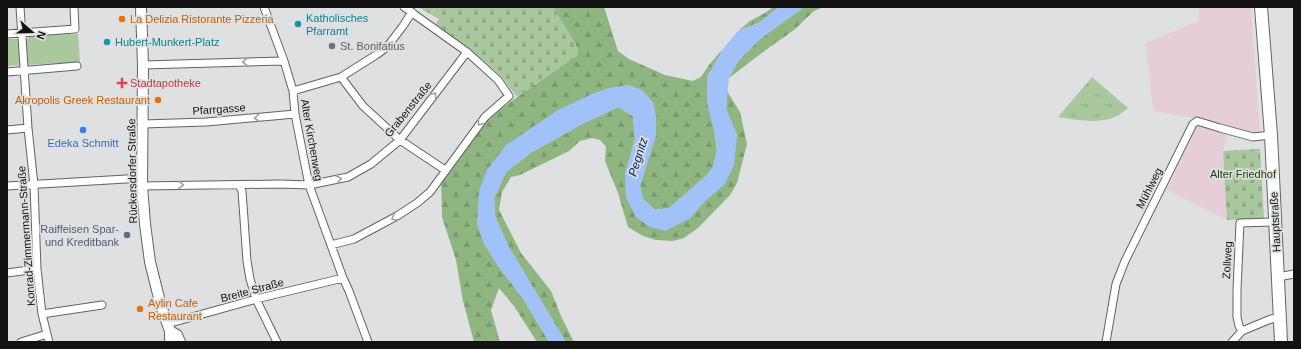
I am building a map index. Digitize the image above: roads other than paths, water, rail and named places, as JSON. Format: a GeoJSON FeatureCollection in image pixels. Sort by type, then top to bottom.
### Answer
{"type":"FeatureCollection","features":[{"type":"Feature","properties":{"kind":"main road","name":"Rückersdorfer Straße"},"geometry":{"type":"LineString","coordinates":[[141,7],[143,65],[143,182],[150,262],[156,288],[169,328],[171,342]]}},
{"type":"Feature","properties":{"kind":"main road","name":"Hauptstraße"},"geometry":{"type":"LineString","coordinates":[[1261,7],[1271,135],[1281,342]]}},
{"type":"Feature","properties":{"kind":"main road","name":"Rückersdorfer Straße"},"geometry":{"type":"LineString","coordinates":[[169,328],[177,335],[180,342]]}},
{"type":"Feature","properties":{"kind":"street","name":"Konrad-Zimmermann-Straße"},"geometry":{"type":"LineString","coordinates":[[20,7],[28,128],[34,185],[37,269],[42,314],[49,342]]}},
{"type":"Feature","properties":{"kind":"street"},"geometry":{"type":"LineString","coordinates":[[7,34],[75,29],[74,7]]}},
{"type":"Feature","properties":{"kind":"street","name":"Alter Kirchenweg"},"geometry":{"type":"LineString","coordinates":[[264,7],[284,61],[292,91],[309,186],[368,342]]}},
{"type":"Feature","properties":{"kind":"street"},"geometry":{"type":"LineString","coordinates":[[331,245],[354,239],[418,203],[430,192],[485,117],[509,96],[498,80],[467,52],[404,7]]}},
{"type":"Feature","properties":{"kind":"street"},"geometry":{"type":"LineString","coordinates":[[292,91],[341,77],[376,55],[387,46],[412,12]]}},
{"type":"Feature","properties":{"kind":"street","name":"Grabenstraße"},"geometry":{"type":"LineString","coordinates":[[7,186],[143,182],[239,185],[280,184],[309,186],[348,177],[371,164],[400,140],[467,52]]}},
{"type":"Feature","properties":{"kind":"street"},"geometry":{"type":"LineString","coordinates":[[143,65],[284,61]]}},
{"type":"Feature","properties":{"kind":"street"},"geometry":{"type":"LineString","coordinates":[[7,72],[77,66]]}},
{"type":"Feature","properties":{"kind":"street"},"geometry":{"type":"LineString","coordinates":[[341,77],[364,106],[400,140],[445,170]]}},
{"type":"Feature","properties":{"kind":"street","name":"Pfarrgasse"},"geometry":{"type":"LineString","coordinates":[[143,124],[206,122],[296,114]]}},
{"type":"Feature","properties":{"kind":"street","name":"Mühlweg"},"geometry":{"type":"LineString","coordinates":[[1106,342],[1116,284],[1125,261],[1193,124],[1197,121],[1252,138],[1271,135]]}},
{"type":"Feature","properties":{"kind":"street"},"geometry":{"type":"LineString","coordinates":[[7,130],[28,128]]}},
{"type":"Feature","properties":{"kind":"street"},"geometry":{"type":"LineString","coordinates":[[239,185],[242,191],[247,261],[250,279],[256,299],[277,342]]}},
{"type":"Feature","properties":{"kind":"street","name":"Zollweg"},"geometry":{"type":"LineString","coordinates":[[1242,331],[1237,317],[1240,223],[1275,222]]}},
{"type":"Feature","properties":{"kind":"street"},"geometry":{"type":"LineString","coordinates":[[7,273],[37,269]]}},
{"type":"Feature","properties":{"kind":"street"},"geometry":{"type":"LineString","coordinates":[[1278,277],[1294,274]]}},
{"type":"Feature","properties":{"kind":"street","name":"Breite Straße"},"geometry":{"type":"LineString","coordinates":[[169,328],[256,299],[343,278]]}},
{"type":"Feature","properties":{"kind":"street"},"geometry":{"type":"LineString","coordinates":[[42,314],[102,305]]}},
{"type":"Feature","properties":{"kind":"street"},"geometry":{"type":"LineString","coordinates":[[1232,342],[1242,331],[1271,319],[1280,318]]}},
{"type":"Feature","properties":{"kind":"street"},"geometry":{"type":"LineString","coordinates":[[21,342],[47,334]]}},
{"type":"Feature","properties":{"kind":"water","name":"Pegnitz"},"geometry":{"type":"Polygon","coordinates":[[[779,7],[804,7],[760,39],[738,61],[729,78],[726,108],[737,135],[734,165],[725,184],[704,202],[689,219],[665,231],[650,227],[636,217],[626,197],[625,174],[635,139],[633,116],[618,107],[584,123],[532,152],[506,172],[494,198],[495,216],[509,247],[566,342],[549,342],[524,300],[498,266],[484,243],[477,223],[479,191],[487,170],[506,145],[558,110],[592,94],[609,88],[629,85],[642,90],[653,102],[656,116],[656,136],[640,186],[643,199],[655,210],[669,208],[707,175],[713,167],[717,150],[716,139],[707,102],[707,77],[723,49],[738,31],[760,22],[779,7]]]}},
{"type":"Feature","properties":{"kind":"place","name":"La Delizia Ristorante Pizzeria"},"geometry":{"type":"Point","coordinates":[122,19]}},
{"type":"Feature","properties":{"kind":"place","name":"Katholisches Pfarramt"},"geometry":{"type":"Point","coordinates":[298,24]}},
{"type":"Feature","properties":{"kind":"place","name":"Hubert-Munkert-Platz"},"geometry":{"type":"Point","coordinates":[107,42]}},
{"type":"Feature","properties":{"kind":"place","name":"St. Bonifatius"},"geometry":{"type":"Point","coordinates":[332,46]}},
{"type":"Feature","properties":{"kind":"place","name":"Stadtapotheke"},"geometry":{"type":"Point","coordinates":[122,83]}},
{"type":"Feature","properties":{"kind":"place","name":"Akropolis Greek Restaurant"},"geometry":{"type":"Point","coordinates":[158,100]}},
{"type":"Feature","properties":{"kind":"place","name":"Edeka Schmitt"},"geometry":{"type":"Point","coordinates":[83,130]}},
{"type":"Feature","properties":{"kind":"place","name":"Raiffeisen Spar- und Kreditbank"},"geometry":{"type":"Point","coordinates":[127,235]}},
{"type":"Feature","properties":{"kind":"place","name":"Aylin Cafe Restaurant"},"geometry":{"type":"Point","coordinates":[140,309]}},
{"type":"Feature","properties":{"kind":"park label","name":"Alter Friedhof"},"geometry":{"type":"Point","coordinates":[1243,174]}}]}
